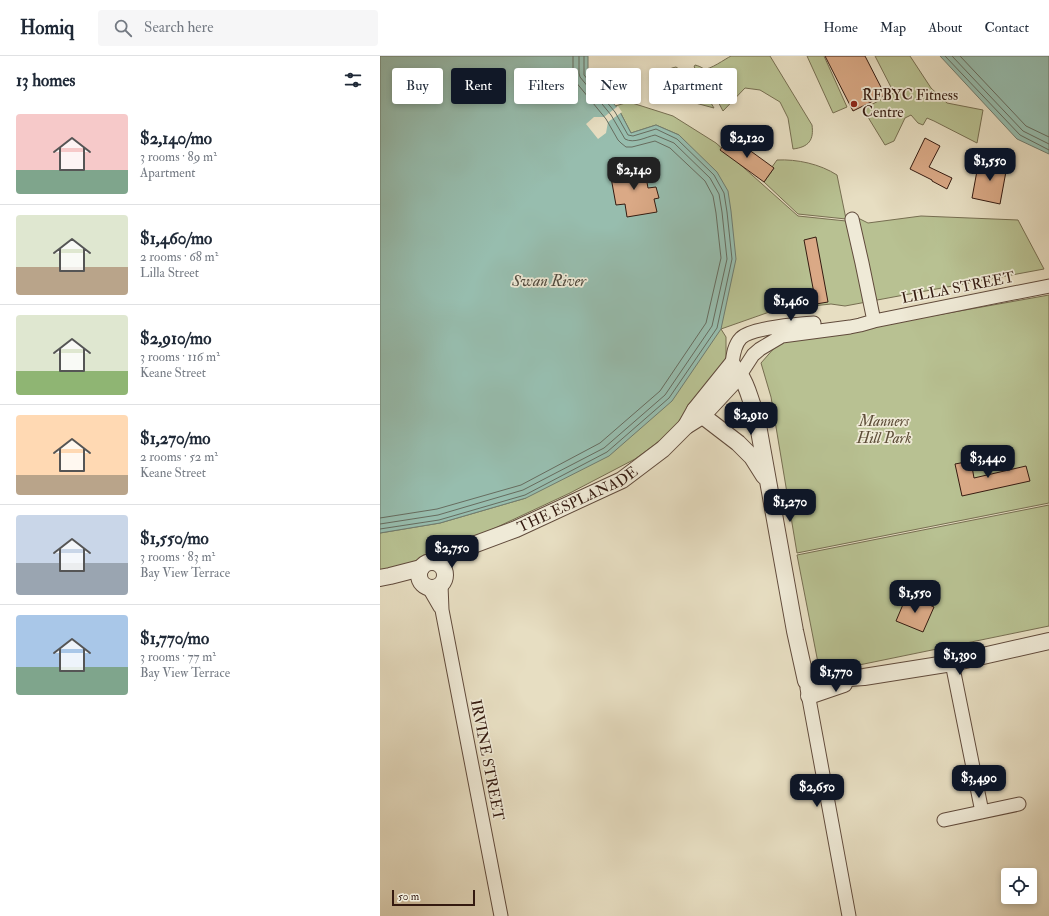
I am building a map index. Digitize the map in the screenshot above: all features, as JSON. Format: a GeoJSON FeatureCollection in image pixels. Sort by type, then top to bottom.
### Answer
{"type":"FeatureCollection","features":[{"type":"Feature","properties":{"kind":"street"},"geometry":{"type":"LineString","coordinates":[[852,219],[874,321]]}},
{"type":"Feature","properties":{"kind":"street","name":"LILLA STREET"},"geometry":{"type":"LineString","coordinates":[[874,321],[843,320],[779,326],[751,333],[741,338],[736,344],[733,354],[736,370],[760,349],[782,336],[850,327],[1049,286]]}},
{"type":"Feature","properties":{"kind":"street"},"geometry":{"type":"LineString","coordinates":[[736,370],[747,390],[756,414],[849,916]]}},
{"type":"Feature","properties":{"kind":"street","name":"THE ESPLANADE"},"geometry":{"type":"LineString","coordinates":[[385,577],[399,578],[432,575],[457,551],[516,528],[622,480],[663,449],[699,413],[736,370]]}},
{"type":"Feature","properties":{"kind":"street"},"geometry":{"type":"LineString","coordinates":[[699,413],[738,443],[752,458],[769,485]]}},
{"type":"Feature","properties":{"kind":"street","name":"IRVINE STREET"},"geometry":{"type":"LineString","coordinates":[[432,575],[442,610],[501,916]]}},
{"type":"Feature","properties":{"kind":"street"},"geometry":{"type":"LineString","coordinates":[[808,689],[864,677],[952,663],[1049,641]]}},
{"type":"Feature","properties":{"kind":"street"},"geometry":{"type":"LineString","coordinates":[[952,663],[982,812]]}},
{"type":"Feature","properties":{"kind":"street"},"geometry":{"type":"LineString","coordinates":[[944,820],[1019,804]]}},
{"type":"Feature","properties":{"kind":"green space"},"geometry":{"type":"Polygon","coordinates":[[[731,56],[770,56],[812,125],[812,135],[809,142],[803,147],[793,149],[788,118],[780,102],[760,90],[745,88],[737,96],[737,68],[709,68],[731,56]]]}},
{"type":"Feature","properties":{"kind":"green space"},"geometry":{"type":"Polygon","coordinates":[[[807,56],[824,56],[847,107],[833,113],[807,56]]]}},
{"type":"Feature","properties":{"kind":"green space"},"geometry":{"type":"Polygon","coordinates":[[[875,56],[910,56],[931,88],[947,103],[983,110],[977,143],[927,118],[923,125],[918,123],[911,115],[905,118],[894,141],[885,145],[863,109],[894,93],[875,56]]]}},
{"type":"Feature","properties":{"kind":"green space"},"geometry":{"type":"Polygon","coordinates":[[[695,65],[702,68],[694,67],[695,65]]]}},
{"type":"Feature","properties":{"kind":"green space"},"geometry":{"type":"Polygon","coordinates":[[[622,104],[635,104],[673,116],[716,143],[798,216],[846,221],[858,218],[868,223],[921,216],[1018,220],[1044,269],[845,306],[831,304],[775,310],[721,329],[726,337],[726,360],[717,378],[670,432],[635,459],[570,493],[448,550],[404,567],[380,571],[380,533],[440,523],[526,498],[687,143],[679,135],[656,125],[631,133],[619,110],[615,106],[622,104]]]}},
{"type":"Feature","properties":{"kind":"green space"},"geometry":{"type":"Polygon","coordinates":[[[699,104],[712,104],[714,108],[699,104]]]}},
{"type":"Feature","properties":{"kind":"green space"},"geometry":{"type":"Polygon","coordinates":[[[719,104],[730,104],[723,111],[719,104]]]}},
{"type":"Feature","properties":{"kind":"green space"},"geometry":{"type":"Polygon","coordinates":[[[777,160],[792,160],[816,165],[837,175],[846,219],[798,214],[764,182],[774,168],[772,167],[777,160]]]}},
{"type":"Feature","properties":{"kind":"green space","name":"Manners Hill Park"},"geometry":{"type":"Polygon","coordinates":[[[1049,295],[1049,503],[797,553],[771,397],[761,363],[783,338],[870,327],[1049,295]]]}},
{"type":"Feature","properties":{"kind":"green space"},"geometry":{"type":"Polygon","coordinates":[[[1049,505],[1049,626],[820,673],[797,555],[1049,505]]]}},
{"type":"Feature","properties":{"kind":"water","name":"Swan River"},"geometry":{"type":"Polygon","coordinates":[[[380,56],[588,56],[588,68],[586,68],[586,104],[614,104],[619,110],[631,133],[656,125],[679,135],[717,172],[728,191],[736,259],[721,329],[672,401],[609,456],[526,498],[440,523],[380,533],[380,56]]]}},
{"type":"Feature","properties":{"kind":"water"},"geometry":{"type":"Polygon","coordinates":[[[940,56],[1049,56],[1049,154],[1017,139],[940,56]]]}},
{"type":"Feature","properties":{"kind":"pier"},"geometry":{"type":"Polygon","coordinates":[[[618,106],[622,112],[608,122],[606,133],[598,139],[586,124],[594,117],[604,117],[618,106]]]}},
{"type":"Feature","properties":{"kind":"building"},"geometry":{"type":"Polygon","coordinates":[[[825,56],[865,56],[885,95],[853,111],[825,56]]]}},
{"type":"Feature","properties":{"kind":"building"},"geometry":{"type":"Polygon","coordinates":[[[730,136],[774,168],[764,182],[720,150],[730,136]]]}},
{"type":"Feature","properties":{"kind":"building"},"geometry":{"type":"Polygon","coordinates":[[[925,138],[940,146],[929,167],[952,178],[947,189],[910,169],[925,138]]]}},
{"type":"Feature","properties":{"kind":"building"},"geometry":{"type":"Polygon","coordinates":[[[979,160],[1007,166],[1000,204],[972,198],[979,160]]]}},
{"type":"Feature","properties":{"kind":"building"},"geometry":{"type":"Polygon","coordinates":[[[644,166],[648,188],[656,187],[659,198],[654,199],[657,212],[627,217],[625,204],[616,205],[610,172],[644,166]]]}},
{"type":"Feature","properties":{"kind":"building"},"geometry":{"type":"Polygon","coordinates":[[[816,237],[828,302],[816,304],[804,240],[816,237]]]}},
{"type":"Feature","properties":{"kind":"building"},"geometry":{"type":"Polygon","coordinates":[[[971,461],[974,478],[1026,466],[1030,481],[962,496],[955,464],[971,461]]]}},
{"type":"Feature","properties":{"kind":"building"},"geometry":{"type":"Polygon","coordinates":[[[907,595],[934,607],[923,632],[896,621],[907,595]]]}},
{"type":"Feature","properties":{"kind":"place","name":"RFBYC Fitness Centre"},"geometry":{"type":"Point","coordinates":[854,104]}}]}
